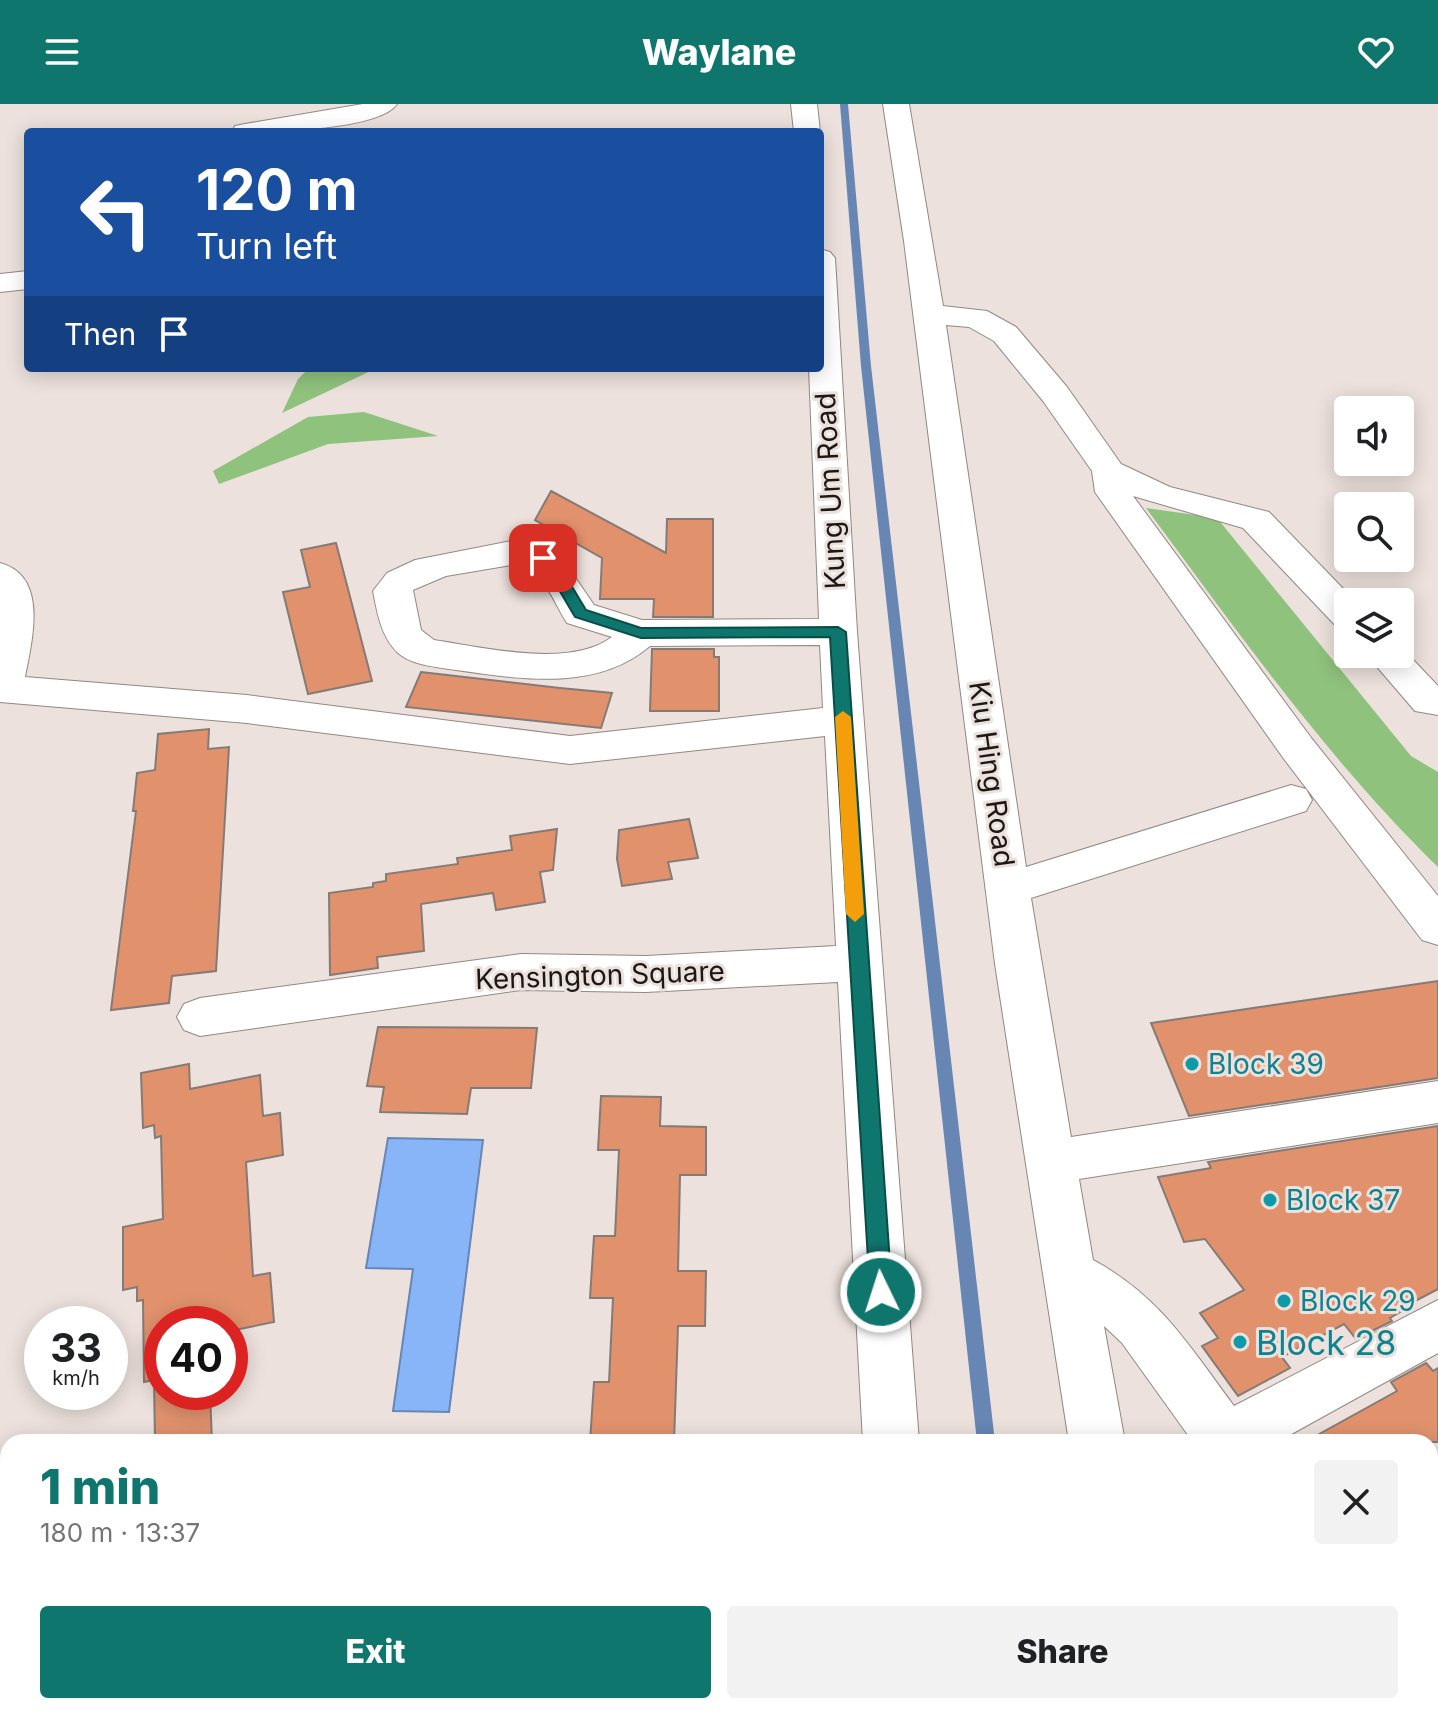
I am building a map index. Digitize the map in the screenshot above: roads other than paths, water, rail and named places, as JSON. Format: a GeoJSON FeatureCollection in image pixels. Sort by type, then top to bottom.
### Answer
{"type":"FeatureCollection","features":[{"type":"Feature","properties":{"kind":"street"},"geometry":{"type":"LineString","coordinates":[[269,128],[369,111],[384,104]]}},
{"type":"Feature","properties":{"kind":"street"},"geometry":{"type":"LineString","coordinates":[[804,104],[807,128]]}},
{"type":"Feature","properties":{"kind":"street","name":"Kiu Hing Road"},"geometry":{"type":"LineString","coordinates":[[896,104],[929,314],[1008,889],[1096,1434]]}},
{"type":"Feature","properties":{"kind":"street"},"geometry":{"type":"LineString","coordinates":[[0,283],[24,280]]}},
{"type":"Feature","properties":{"kind":"street"},"geometry":{"type":"LineString","coordinates":[[929,314],[976,318],[1005,334],[1055,394],[1109,471],[1112,492],[1298,749],[1438,928]]}},
{"type":"Feature","properties":{"kind":"street","name":"Kung Um Road"},"geometry":{"type":"LineString","coordinates":[[824,341],[843,720],[890,1434]]}},
{"type":"Feature","properties":{"kind":"street"},"geometry":{"type":"LineString","coordinates":[[1109,471],[1158,495],[1256,520],[1334,601]]}},
{"type":"Feature","properties":{"kind":"street"},"geometry":{"type":"LineString","coordinates":[[641,633],[627,649],[564,668],[420,651],[405,640],[392,591],[396,583],[416,572],[511,553],[534,554],[551,563],[580,614],[641,633],[838,632]]}},
{"type":"Feature","properties":{"kind":"street"},"geometry":{"type":"LineString","coordinates":[[0,575],[7,579],[16,601],[2,688],[247,709],[570,750],[843,720]]}},
{"type":"Feature","properties":{"kind":"street"},"geometry":{"type":"LineString","coordinates":[[1398,668],[1429,701],[1438,701]]}},
{"type":"Feature","properties":{"kind":"street"},"geometry":{"type":"LineString","coordinates":[[1008,889],[1291,800]]}},
{"type":"Feature","properties":{"kind":"street","name":"Kensington Square"},"geometry":{"type":"LineString","coordinates":[[200,1017],[521,972],[646,974],[858,963]]}},
{"type":"Feature","properties":{"kind":"street"},"geometry":{"type":"LineString","coordinates":[[1051,1162],[1438,1102]]}},
{"type":"Feature","properties":{"kind":"street"},"geometry":{"type":"LineString","coordinates":[[1069,1274],[1108,1295],[1141,1325],[1221,1434]]}},
{"type":"Feature","properties":{"kind":"street"},"geometry":{"type":"LineString","coordinates":[[1239,1434],[1438,1325]]}},
{"type":"Feature","properties":{"kind":"water"},"geometry":{"type":"Polygon","coordinates":[[[388,1138],[483,1140],[449,1412],[393,1411],[413,1269],[366,1268],[388,1138]]]}},
{"type":"Feature","properties":{"kind":"waterway"},"geometry":{"type":"LineString","coordinates":[[844,104],[866,366],[985,1434]]}},
{"type":"Feature","properties":{"kind":"place","name":"Block 39"},"geometry":{"type":"Point","coordinates":[1192,1064]}},
{"type":"Feature","properties":{"kind":"place","name":"Block 37"},"geometry":{"type":"Point","coordinates":[1270,1200]}},
{"type":"Feature","properties":{"kind":"place","name":"Block 29"},"geometry":{"type":"Point","coordinates":[1284,1301]}},
{"type":"Feature","properties":{"kind":"place","name":"Block 28"},"geometry":{"type":"Point","coordinates":[1240,1342]}}]}
